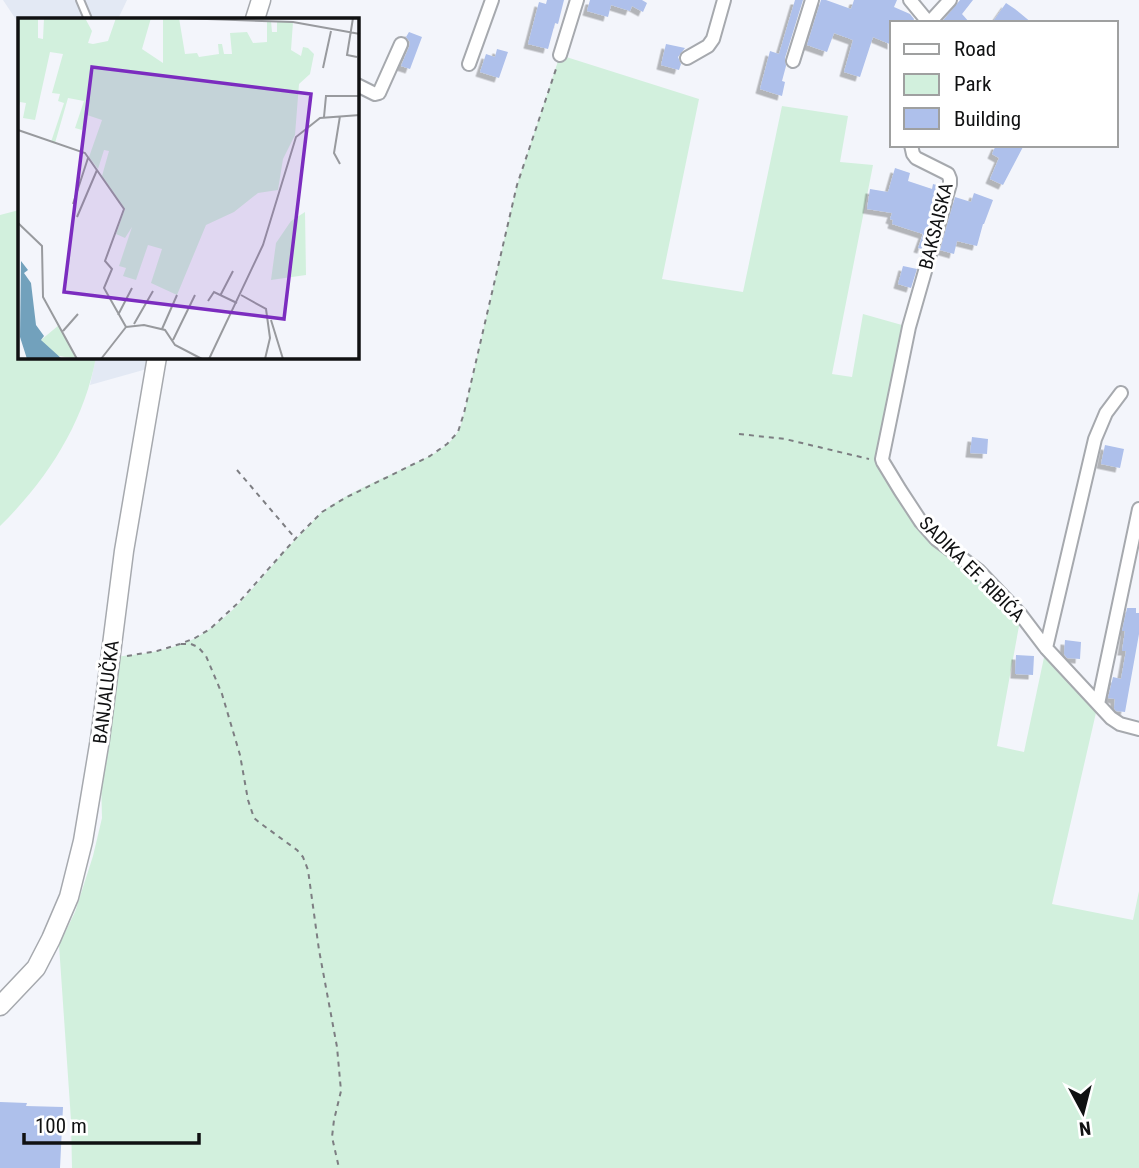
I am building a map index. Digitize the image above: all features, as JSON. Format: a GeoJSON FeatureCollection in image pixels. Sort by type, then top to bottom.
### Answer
{"type":"FeatureCollection","features":[{"type":"Feature","properties":{"kind":"main road"},"geometry":{"type":"LineString","coordinates":[[256,18],[261,0]]}},
{"type":"Feature","properties":{"kind":"main road","name":"BANJALUČKA"},"geometry":{"type":"LineString","coordinates":[[0,1006],[36,968],[69,897],[85,828],[100,739],[124,551],[157,359]]}},
{"type":"Feature","properties":{"kind":"street"},"geometry":{"type":"LineString","coordinates":[[469,64],[492,0]]}},
{"type":"Feature","properties":{"kind":"street"},"geometry":{"type":"LineString","coordinates":[[560,55],[577,0]]}},
{"type":"Feature","properties":{"kind":"street"},"geometry":{"type":"LineString","coordinates":[[687,58],[708,46],[724,0]]}},
{"type":"Feature","properties":{"kind":"street"},"geometry":{"type":"LineString","coordinates":[[793,61],[811,0]]}},
{"type":"Feature","properties":{"kind":"street"},"geometry":{"type":"LineString","coordinates":[[910,0],[927,21]]}},
{"type":"Feature","properties":{"kind":"street"},"geometry":{"type":"LineString","coordinates":[[931,21],[950,0]]}},
{"type":"Feature","properties":{"kind":"street"},"geometry":{"type":"LineString","coordinates":[[359,86],[375,94],[379,93],[401,44]]}},
{"type":"Feature","properties":{"kind":"street","name":"BAKSAISKA"},"geometry":{"type":"LineString","coordinates":[[883,462],[909,327],[950,178],[948,174],[916,158],[911,147]]}},
{"type":"Feature","properties":{"kind":"street"},"geometry":{"type":"LineString","coordinates":[[1045,648],[1095,439],[1107,413],[1121,393]]}},
{"type":"Feature","properties":{"kind":"street","name":"SADIKA EF. RIBIĆA"},"geometry":{"type":"LineString","coordinates":[[883,462],[921,522],[936,539],[979,571],[1021,615],[1045,648],[1111,718],[1120,724],[1139,729]]}},
{"type":"Feature","properties":{"kind":"street"},"geometry":{"type":"LineString","coordinates":[[1098,705],[1139,509]]}},
{"type":"Feature","properties":{"kind":"lane"},"geometry":{"type":"LineString","coordinates":[[79,2],[87,18]]}},
{"type":"Feature","properties":{"kind":"path"},"geometry":{"type":"LineString","coordinates":[[111,657],[134,656],[180,643],[210,629],[239,602],[322,512],[430,456],[458,432],[517,185],[560,55]]}},
{"type":"Feature","properties":{"kind":"path"},"geometry":{"type":"LineString","coordinates":[[739,435],[785,439],[883,462]]}},
{"type":"Feature","properties":{"kind":"path"},"geometry":{"type":"LineString","coordinates":[[237,470],[296,538]]}},
{"type":"Feature","properties":{"kind":"path"},"geometry":{"type":"LineString","coordinates":[[180,643],[198,647],[206,656],[222,694],[240,755],[254,818],[297,850],[308,870],[337,1047],[341,1091],[332,1137],[339,1168]]}},
{"type":"Feature","properties":{"kind":"shaded area"},"geometry":{"type":"Polygon","coordinates":[[[3,0],[127,0],[118,18],[18,18],[18,22],[3,0]]]}},
{"type":"Feature","properties":{"kind":"shaded area"},"geometry":{"type":"Polygon","coordinates":[[[96,359],[156,359],[154,367],[90,385],[96,359]]]}},
{"type":"Feature","properties":{"kind":"green space"},"geometry":{"type":"Polygon","coordinates":[[[560,55],[699,99],[662,279],[743,292],[782,106],[848,116],[840,162],[873,165],[832,374],[852,377],[863,314],[909,327],[882,459],[921,522],[1021,615],[997,746],[1024,752],[1046,648],[1098,704],[1052,904],[1133,920],[1139,891],[1139,1168],[72,1168],[59,945],[75,912],[102,818],[100,739],[111,657],[167,649],[199,636],[229,614],[323,511],[354,492],[435,453],[457,433],[464,413],[517,185],[560,55]]]}},
{"type":"Feature","properties":{"kind":"green space"},"geometry":{"type":"Polygon","coordinates":[[[18,210],[18,359],[96,359],[83,405],[61,449],[33,489],[0,526],[0,215],[18,210]]]}},
{"type":"Feature","properties":{"kind":"building"},"geometry":{"type":"Polygon","coordinates":[[[547,0],[564,0],[548,49],[528,44],[539,2],[546,4],[547,0]]]}},
{"type":"Feature","properties":{"kind":"building"},"geometry":{"type":"Polygon","coordinates":[[[590,0],[642,0],[647,3],[643,12],[632,6],[630,11],[611,5],[608,17],[587,11],[590,0]]]}},
{"type":"Feature","properties":{"kind":"building"},"geometry":{"type":"Polygon","coordinates":[[[795,0],[803,0],[785,58],[782,96],[760,89],[770,51],[779,54],[795,0]]]}},
{"type":"Feature","properties":{"kind":"building"},"geometry":{"type":"Polygon","coordinates":[[[821,0],[851,9],[854,0],[897,0],[894,7],[910,14],[914,19],[890,21],[890,44],[873,37],[860,77],[844,72],[853,40],[834,33],[827,52],[807,45],[821,0]]]}},
{"type":"Feature","properties":{"kind":"building"},"geometry":{"type":"Polygon","coordinates":[[[960,0],[973,0],[962,14],[968,21],[943,21],[960,0]]]}},
{"type":"Feature","properties":{"kind":"building"},"geometry":{"type":"Polygon","coordinates":[[[1006,3],[1030,21],[993,21],[1006,3]]]}},
{"type":"Feature","properties":{"kind":"building"},"geometry":{"type":"Polygon","coordinates":[[[409,32],[422,37],[410,69],[401,66],[409,47],[410,42],[406,37],[409,32]]]}},
{"type":"Feature","properties":{"kind":"building"},"geometry":{"type":"Polygon","coordinates":[[[666,44],[685,48],[678,57],[681,64],[679,70],[661,65],[666,44]]]}},
{"type":"Feature","properties":{"kind":"building"},"geometry":{"type":"Polygon","coordinates":[[[497,49],[508,52],[499,78],[480,72],[486,54],[495,57],[497,49]]]}},
{"type":"Feature","properties":{"kind":"building"},"geometry":{"type":"Polygon","coordinates":[[[995,147],[1023,147],[1003,185],[990,179],[999,158],[992,154],[995,147]]]}},
{"type":"Feature","properties":{"kind":"building"},"geometry":{"type":"Polygon","coordinates":[[[895,168],[910,173],[908,181],[932,189],[933,184],[940,186],[922,249],[918,248],[923,234],[892,224],[892,213],[867,209],[870,189],[888,192],[895,168]]]}},
{"type":"Feature","properties":{"kind":"building"},"geometry":{"type":"Polygon","coordinates":[[[974,193],[993,200],[977,246],[957,241],[954,254],[940,250],[955,197],[971,202],[974,193]]]}},
{"type":"Feature","properties":{"kind":"building"},"geometry":{"type":"Polygon","coordinates":[[[903,266],[917,269],[911,288],[898,284],[903,266]]]}},
{"type":"Feature","properties":{"kind":"building"},"geometry":{"type":"Polygon","coordinates":[[[972,437],[988,439],[987,454],[970,453],[972,437]]]}},
{"type":"Feature","properties":{"kind":"building"},"geometry":{"type":"Polygon","coordinates":[[[1105,445],[1124,449],[1120,468],[1101,464],[1105,445]]]}},
{"type":"Feature","properties":{"kind":"building"},"geometry":{"type":"Polygon","coordinates":[[[1127,608],[1136,608],[1136,613],[1139,613],[1139,634],[1125,712],[1116,711],[1115,699],[1108,698],[1113,677],[1121,679],[1126,651],[1122,651],[1125,631],[1122,631],[1127,608]]]}},
{"type":"Feature","properties":{"kind":"building"},"geometry":{"type":"Polygon","coordinates":[[[1065,640],[1081,642],[1080,659],[1067,658],[1064,654],[1065,640]]]}},
{"type":"Feature","properties":{"kind":"building"},"geometry":{"type":"Polygon","coordinates":[[[1016,655],[1034,656],[1033,675],[1015,674],[1016,655]]]}},
{"type":"Feature","properties":{"kind":"building"},"geometry":{"type":"Polygon","coordinates":[[[0,1102],[63,1107],[60,1168],[0,1168],[0,1102]]]}}]}
